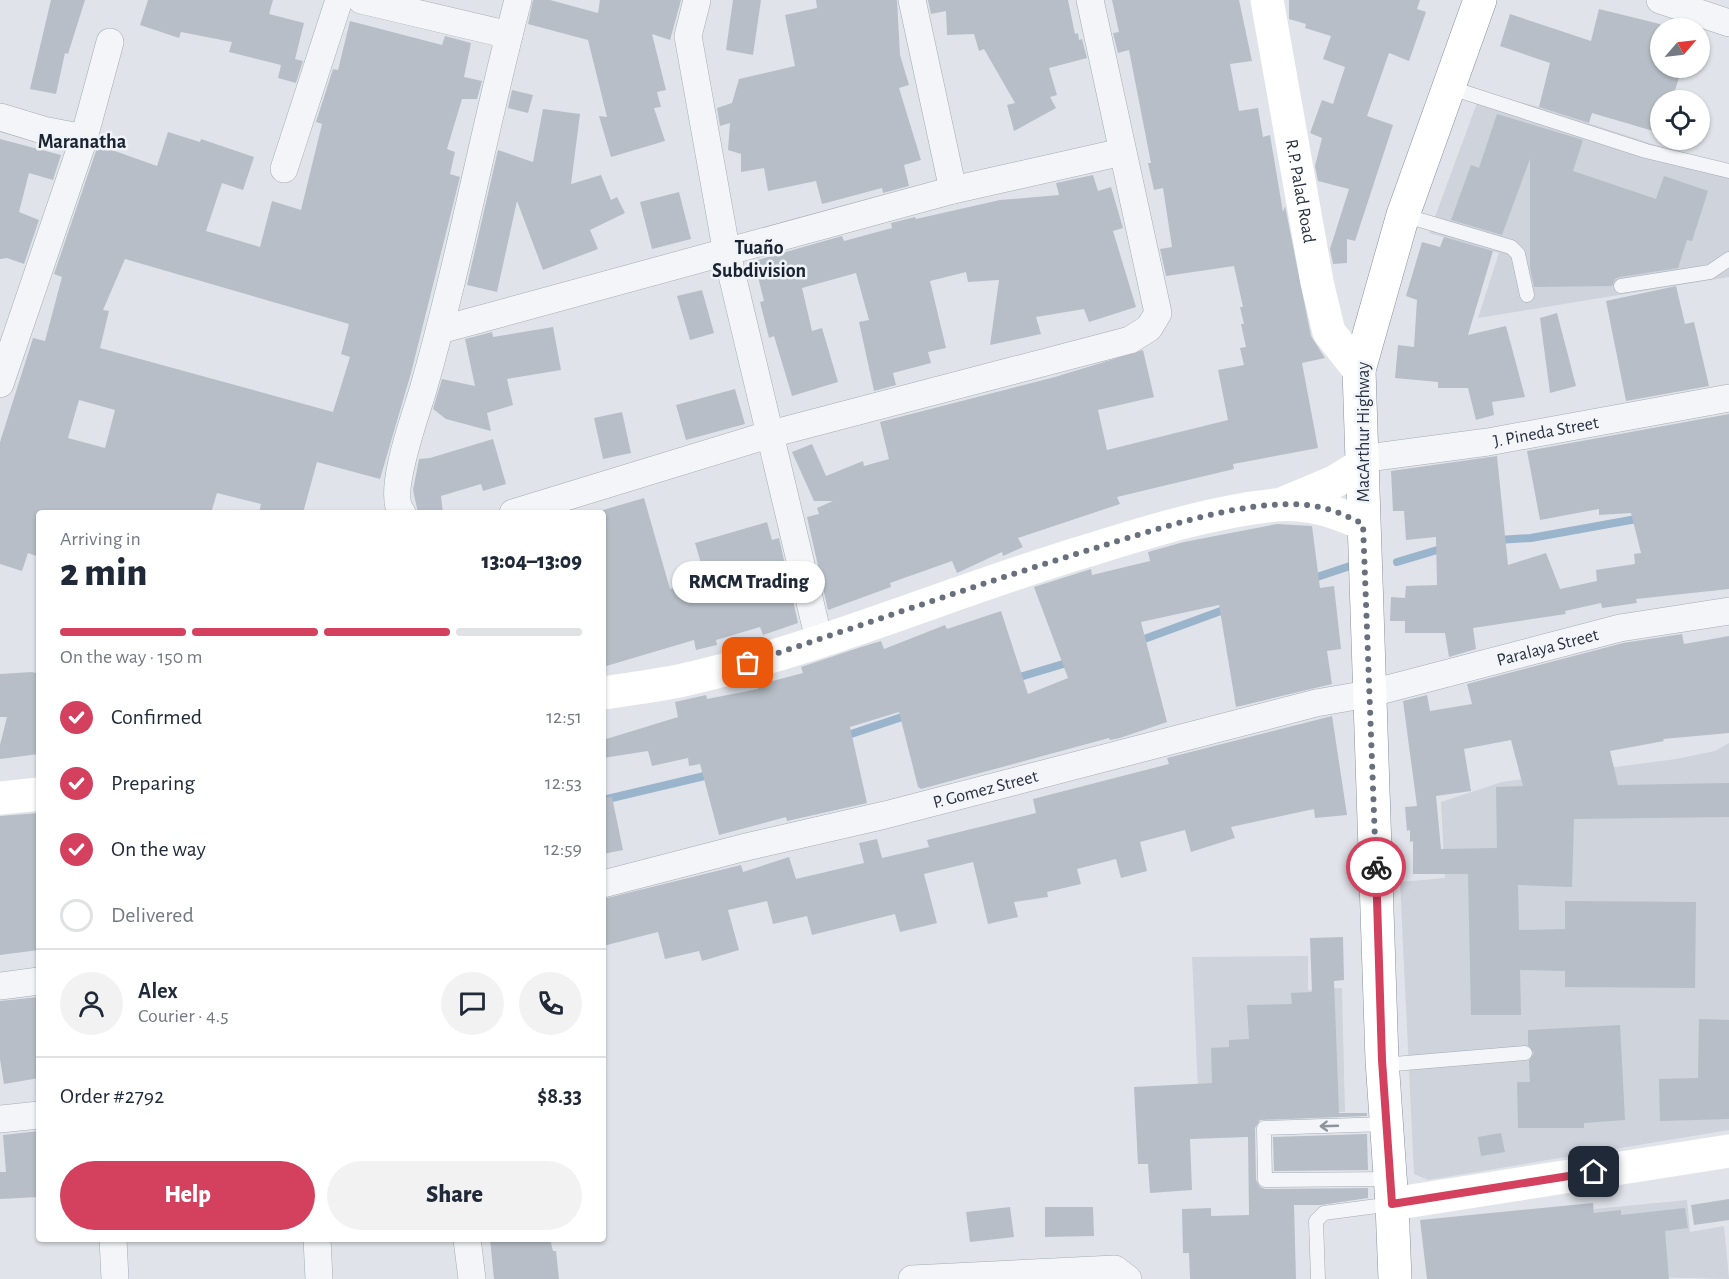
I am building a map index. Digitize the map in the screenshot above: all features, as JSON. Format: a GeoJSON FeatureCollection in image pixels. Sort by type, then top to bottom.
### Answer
{"type":"FeatureCollection","features":[{"type":"Feature","properties":{"kind":"main road","name":"R.P. Palad Road"},"geometry":{"type":"LineString","coordinates":[[1267,0],[1317,282],[1329,332],[1359,370]]}},
{"type":"Feature","properties":{"kind":"main road","name":"MacArthur Highway"},"geometry":{"type":"LineString","coordinates":[[1395,1279],[1382,1065],[1360,462],[1359,370],[1403,215],[1480,0]]}},
{"type":"Feature","properties":{"kind":"main road"},"geometry":{"type":"LineString","coordinates":[[606,693],[678,681],[819,640],[1049,562],[1179,523],[1276,505],[1307,495],[1360,462]]}},
{"type":"Feature","properties":{"kind":"main road"},"geometry":{"type":"LineString","coordinates":[[1276,505],[1307,505],[1336,511],[1363,524]]}},
{"type":"Feature","properties":{"kind":"main road"},"geometry":{"type":"LineString","coordinates":[[0,798],[36,794]]}},
{"type":"Feature","properties":{"kind":"main road"},"geometry":{"type":"LineString","coordinates":[[1391,1192],[1729,1151]]}},
{"type":"Feature","properties":{"kind":"street"},"geometry":{"type":"LineString","coordinates":[[284,169],[339,0]]}},
{"type":"Feature","properties":{"kind":"street"},"geometry":{"type":"LineString","coordinates":[[362,0],[508,35]]}},
{"type":"Feature","properties":{"kind":"street"},"geometry":{"type":"LineString","coordinates":[[401,510],[396,496],[401,469],[440,330],[518,0]]}},
{"type":"Feature","properties":{"kind":"street"},"geometry":{"type":"LineString","coordinates":[[697,0],[688,36],[727,254],[819,640]]}},
{"type":"Feature","properties":{"kind":"street"},"geometry":{"type":"LineString","coordinates":[[912,0],[953,190]]}},
{"type":"Feature","properties":{"kind":"street"},"geometry":{"type":"LineString","coordinates":[[523,510],[771,434],[1130,340],[1149,328],[1158,313],[1090,0]]}},
{"type":"Feature","properties":{"kind":"street"},"geometry":{"type":"LineString","coordinates":[[1660,0],[1729,23]]}},
{"type":"Feature","properties":{"kind":"street"},"geometry":{"type":"LineString","coordinates":[[0,384],[84,138],[110,42]]}},
{"type":"Feature","properties":{"kind":"street"},"geometry":{"type":"LineString","coordinates":[[0,117],[43,130],[84,138]]}},
{"type":"Feature","properties":{"kind":"street"},"geometry":{"type":"LineString","coordinates":[[440,330],[727,254],[953,190],[1122,152]]}},
{"type":"Feature","properties":{"kind":"street","name":"J. Pineda Street"},"geometry":{"type":"LineString","coordinates":[[1360,462],[1488,442],[1729,398]]}},
{"type":"Feature","properties":{"kind":"street","name":"Paralaya Street"},"geometry":{"type":"LineString","coordinates":[[1368,694],[1620,628],[1729,611]]}},
{"type":"Feature","properties":{"kind":"street","name":"P. Gomez Street"},"geometry":{"type":"LineString","coordinates":[[606,883],[719,853],[885,815],[1316,703],[1368,694]]}},
{"type":"Feature","properties":{"kind":"street"},"geometry":{"type":"LineString","coordinates":[[0,986],[36,981]]}},
{"type":"Feature","properties":{"kind":"street"},"geometry":{"type":"LineString","coordinates":[[0,1119],[36,1115]]}},
{"type":"Feature","properties":{"kind":"street"},"geometry":{"type":"LineString","coordinates":[[113,1242],[115,1279]]}},
{"type":"Feature","properties":{"kind":"street"},"geometry":{"type":"LineString","coordinates":[[317,1242],[319,1279]]}},
{"type":"Feature","properties":{"kind":"street"},"geometry":{"type":"LineString","coordinates":[[467,1242],[472,1279]]}},
{"type":"Feature","properties":{"kind":"street"},"geometry":{"type":"LineString","coordinates":[[912,1279],[1115,1269],[1128,1279]]}},
{"type":"Feature","properties":{"kind":"lane"},"geometry":{"type":"LineString","coordinates":[[1448,87],[1646,151],[1729,171]]}},
{"type":"Feature","properties":{"kind":"lane"},"geometry":{"type":"LineString","coordinates":[[1403,215],[1511,247],[1518,254],[1527,295]]}},
{"type":"Feature","properties":{"kind":"lane"},"geometry":{"type":"LineString","coordinates":[[1621,286],[1710,272],[1729,259]]}},
{"type":"Feature","properties":{"kind":"lane"},"geometry":{"type":"LineString","coordinates":[[1382,1065],[1525,1053]]}},
{"type":"Feature","properties":{"kind":"lane"},"geometry":{"type":"LineString","coordinates":[[1387,1124],[1264,1128],[1265,1180],[1391,1192]]}},
{"type":"Feature","properties":{"kind":"lane"},"geometry":{"type":"LineString","coordinates":[[1318,1279],[1316,1221],[1324,1213],[1391,1192]]}},
{"type":"Feature","properties":{"kind":"shaded area"},"geometry":{"type":"Polygon","coordinates":[[[1481,92],[1536,106],[1650,143],[1650,150],[1671,150],[1708,162],[1729,163],[1729,277],[1478,318],[1499,253],[1429,233],[1481,92]]]}},
{"type":"Feature","properties":{"kind":"shaded area"},"geometry":{"type":"Polygon","coordinates":[[[1729,743],[1729,1130],[1428,1180],[1414,1174],[1400,882],[1445,878],[1441,802],[1502,782],[1676,759],[1715,751],[1729,743]]]}},
{"type":"Feature","properties":{"kind":"shaded area"},"geometry":{"type":"Polygon","coordinates":[[[1308,956],[1308,990],[1342,988],[1345,1112],[1247,1106],[1199,1111],[1192,957],[1308,956]]]}},
{"type":"Feature","properties":{"kind":"shaded area"},"geometry":{"type":"Polygon","coordinates":[[[1687,1200],[1690,1232],[1724,1226],[1729,1279],[1602,1276],[1594,1209],[1687,1200]]]}},
{"type":"Feature","properties":{"kind":"building"},"geometry":{"type":"Polygon","coordinates":[[[51,0],[85,0],[68,54],[65,53],[56,94],[30,89],[51,0]]]}},
{"type":"Feature","properties":{"kind":"building"},"geometry":{"type":"Polygon","coordinates":[[[148,0],[273,0],[269,14],[304,23],[295,59],[303,61],[296,83],[278,78],[281,65],[229,52],[232,42],[181,32],[179,38],[140,25],[148,0]]]}},
{"type":"Feature","properties":{"kind":"building"},"geometry":{"type":"Polygon","coordinates":[[[533,0],[550,0],[598,13],[600,0],[681,0],[670,40],[652,34],[666,90],[657,92],[661,107],[654,108],[665,141],[611,157],[599,116],[607,117],[588,40],[528,24],[533,0]]]}},
{"type":"Feature","properties":{"kind":"building"},"geometry":{"type":"Polygon","coordinates":[[[733,0],[761,0],[753,55],[726,50],[733,0]]]}},
{"type":"Feature","properties":{"kind":"building"},"geometry":{"type":"Polygon","coordinates":[[[816,0],[897,0],[900,55],[909,85],[899,88],[921,160],[904,165],[909,186],[883,193],[882,188],[822,204],[816,181],[768,191],[764,168],[741,172],[741,154],[728,150],[730,123],[720,126],[717,108],[732,103],[739,79],[795,66],[785,15],[817,8],[816,0]]]}},
{"type":"Feature","properties":{"kind":"building"},"geometry":{"type":"Polygon","coordinates":[[[928,0],[1068,0],[1075,34],[1078,33],[1079,40],[1082,39],[1087,58],[1049,68],[1057,95],[1050,97],[1056,108],[1014,131],[1007,105],[1015,103],[984,49],[979,51],[974,34],[947,35],[946,11],[931,14],[928,0]]]}},
{"type":"Feature","properties":{"kind":"building"},"geometry":{"type":"Polygon","coordinates":[[[1112,0],[1239,0],[1252,61],[1230,64],[1239,111],[1258,108],[1263,137],[1270,135],[1283,212],[1285,206],[1311,336],[1325,358],[1302,363],[1318,448],[1233,464],[1234,469],[1117,497],[1120,504],[1018,538],[1023,547],[1003,556],[1002,552],[957,573],[952,561],[890,583],[891,587],[828,610],[807,517],[819,514],[817,508],[833,501],[814,501],[792,452],[812,444],[826,476],[863,461],[864,466],[889,459],[880,422],[1055,377],[1143,350],[1154,397],[1098,410],[1107,450],[1228,420],[1218,370],[1244,365],[1240,348],[1246,347],[1241,324],[1244,324],[1240,307],[1243,307],[1234,266],[1166,276],[1160,249],[1172,247],[1163,188],[1154,190],[1129,50],[1118,53],[1113,33],[1119,32],[1112,0]]]}},
{"type":"Feature","properties":{"kind":"building"},"geometry":{"type":"Polygon","coordinates":[[[1289,0],[1420,0],[1417,9],[1426,12],[1409,61],[1389,53],[1367,116],[1393,125],[1355,241],[1347,239],[1347,263],[1333,264],[1330,249],[1349,189],[1318,181],[1315,166],[1322,138],[1310,133],[1322,100],[1333,104],[1345,67],[1323,59],[1331,36],[1305,28],[1306,24],[1289,19],[1289,0]]]}},
{"type":"Feature","properties":{"kind":"building"},"geometry":{"type":"Polygon","coordinates":[[[1599,9],[1650,22],[1650,78],[1679,78],[1675,90],[1650,90],[1650,130],[1592,113],[1589,123],[1539,107],[1550,63],[1500,46],[1510,14],[1591,41],[1599,9]]]}},
{"type":"Feature","properties":{"kind":"building"},"geometry":{"type":"Polygon","coordinates":[[[350,21],[442,45],[445,36],[471,43],[464,77],[482,81],[477,99],[462,99],[447,149],[455,152],[450,174],[460,177],[411,373],[380,479],[317,462],[304,510],[260,510],[261,504],[217,493],[212,510],[36,510],[36,556],[28,553],[22,571],[0,564],[0,442],[33,338],[45,341],[62,277],[54,274],[98,145],[157,166],[168,132],[200,142],[201,139],[254,157],[243,190],[222,183],[206,231],[260,247],[272,201],[301,210],[322,124],[316,122],[333,69],[338,70],[350,21]],[[125,259],[103,310],[109,311],[100,348],[333,412],[350,357],[341,354],[349,324],[125,259]],[[79,400],[68,438],[105,448],[115,410],[79,400]]]}},
{"type":"Feature","properties":{"kind":"building"},"geometry":{"type":"Polygon","coordinates":[[[512,90],[533,95],[528,113],[508,108],[512,90]]]}},
{"type":"Feature","properties":{"kind":"building"},"geometry":{"type":"Polygon","coordinates":[[[543,109],[580,114],[571,184],[601,175],[611,200],[617,197],[625,213],[590,230],[598,249],[543,270],[517,201],[497,292],[467,285],[498,150],[533,162],[543,109]]]}},
{"type":"Feature","properties":{"kind":"building"},"geometry":{"type":"Polygon","coordinates":[[[1497,114],[1583,140],[1573,171],[1656,199],[1664,176],[1708,191],[1692,241],[1687,240],[1678,268],[1620,277],[1615,279],[1612,286],[1534,287],[1530,268],[1530,159],[1502,235],[1451,220],[1471,165],[1479,168],[1497,114]]]}},
{"type":"Feature","properties":{"kind":"building"},"geometry":{"type":"Polygon","coordinates":[[[0,139],[61,155],[53,180],[29,173],[19,212],[39,220],[24,264],[7,258],[0,259],[0,139]]]}},
{"type":"Feature","properties":{"kind":"building"},"geometry":{"type":"Polygon","coordinates":[[[1093,175],[1098,191],[1111,187],[1123,228],[1113,231],[1136,307],[1089,322],[1084,309],[1036,317],[1041,334],[990,345],[999,280],[968,282],[966,272],[930,281],[946,348],[928,352],[931,363],[893,373],[896,385],[874,391],[859,322],[869,320],[856,273],[802,288],[812,331],[822,328],[838,382],[792,396],[774,336],[769,338],[760,302],[764,301],[754,261],[842,236],[844,241],[892,228],[891,223],[915,217],[916,219],[1000,200],[1059,195],[1056,183],[1093,175]]]}},
{"type":"Feature","properties":{"kind":"building"},"geometry":{"type":"Polygon","coordinates":[[[679,192],[691,239],[652,249],[640,202],[679,192]]]}},
{"type":"Feature","properties":{"kind":"building"},"geometry":{"type":"Polygon","coordinates":[[[1444,237],[1493,251],[1468,335],[1506,326],[1525,397],[1492,402],[1494,415],[1476,420],[1468,388],[1438,388],[1438,382],[1395,378],[1398,345],[1414,347],[1417,300],[1406,296],[1422,242],[1440,247],[1444,237]]]}},
{"type":"Feature","properties":{"kind":"building"},"geometry":{"type":"Polygon","coordinates":[[[1676,286],[1685,324],[1694,322],[1709,386],[1626,401],[1606,301],[1676,286]]]}},
{"type":"Feature","properties":{"kind":"building"},"geometry":{"type":"Polygon","coordinates":[[[702,290],[714,333],[690,340],[677,296],[702,290]]]}},
{"type":"Feature","properties":{"kind":"building"},"geometry":{"type":"Polygon","coordinates":[[[1557,313],[1576,386],[1550,393],[1540,318],[1557,313]]]}},
{"type":"Feature","properties":{"kind":"building"},"geometry":{"type":"Polygon","coordinates":[[[553,327],[561,370],[507,379],[513,405],[487,413],[491,431],[446,419],[433,409],[442,379],[475,386],[465,339],[492,332],[493,337],[553,327]]]}},
{"type":"Feature","properties":{"kind":"building"},"geometry":{"type":"Polygon","coordinates":[[[735,389],[745,424],[686,440],[676,405],[735,389]]]}},
{"type":"Feature","properties":{"kind":"building"},"geometry":{"type":"Polygon","coordinates":[[[622,412],[631,453],[603,459],[594,418],[622,412]]]}},
{"type":"Feature","properties":{"kind":"building"},"geometry":{"type":"Polygon","coordinates":[[[1729,414],[1729,589],[1636,599],[1637,603],[1602,608],[1601,603],[1565,611],[1566,614],[1473,628],[1476,649],[1449,657],[1445,633],[1405,633],[1405,621],[1390,621],[1391,597],[1405,598],[1406,586],[1437,585],[1436,537],[1406,540],[1404,511],[1393,511],[1391,471],[1497,456],[1508,565],[1546,553],[1560,589],[1597,581],[1596,570],[1635,564],[1634,554],[1641,553],[1631,513],[1599,515],[1599,509],[1540,520],[1527,451],[1729,414]]]}},
{"type":"Feature","properties":{"kind":"building"},"geometry":{"type":"Polygon","coordinates":[[[493,439],[506,484],[483,491],[481,484],[441,496],[443,510],[417,510],[413,490],[419,459],[430,458],[493,439]]]}},
{"type":"Feature","properties":{"kind":"building"},"geometry":{"type":"Polygon","coordinates":[[[644,498],[670,589],[706,580],[695,543],[767,522],[772,540],[779,538],[798,623],[763,635],[760,627],[716,640],[717,645],[696,650],[694,640],[606,666],[606,510],[603,510],[644,498]]]}},
{"type":"Feature","properties":{"kind":"building"},"geometry":{"type":"Polygon","coordinates":[[[1277,524],[1312,526],[1320,588],[1334,586],[1341,649],[1327,651],[1332,684],[1236,707],[1219,605],[1141,622],[1167,722],[1120,738],[1110,740],[1109,738],[921,789],[918,787],[899,712],[850,727],[867,803],[787,821],[786,817],[719,835],[700,764],[689,766],[688,758],[652,766],[648,751],[606,758],[606,739],[678,717],[675,702],[706,695],[707,699],[758,689],[757,685],[803,673],[801,667],[858,648],[881,641],[884,649],[945,625],[947,629],[1001,611],[1028,694],[1068,678],[1034,587],[1091,569],[1092,575],[1150,561],[1148,552],[1184,542],[1277,524]]]}},
{"type":"Feature","properties":{"kind":"building"},"geometry":{"type":"Polygon","coordinates":[[[1682,634],[1684,644],[1729,636],[1729,733],[1663,739],[1664,741],[1610,751],[1618,785],[1729,783],[1729,817],[1574,819],[1572,887],[1518,885],[1519,930],[1565,929],[1565,901],[1696,902],[1695,988],[1565,987],[1565,971],[1520,970],[1521,1015],[1471,1015],[1468,874],[1413,874],[1413,841],[1410,842],[1410,830],[1407,831],[1405,807],[1417,806],[1403,701],[1427,695],[1430,711],[1472,704],[1467,684],[1623,643],[1682,634]],[[1511,740],[1464,749],[1471,791],[1436,796],[1441,849],[1497,848],[1496,787],[1523,786],[1511,740]]]}},
{"type":"Feature","properties":{"kind":"building"},"geometry":{"type":"Polygon","coordinates":[[[36,673],[36,754],[0,759],[0,745],[7,717],[0,717],[0,674],[36,673]]]}},
{"type":"Feature","properties":{"kind":"building"},"geometry":{"type":"Polygon","coordinates":[[[1332,716],[1347,815],[1315,818],[1314,809],[1231,827],[1235,838],[1191,852],[1185,830],[1140,842],[1147,871],[1121,878],[1116,859],[1077,869],[1081,884],[1047,892],[1048,897],[1014,902],[1018,917],[988,924],[973,862],[924,874],[937,923],[900,932],[895,914],[812,935],[807,916],[773,924],[767,901],[728,910],[739,950],[702,961],[699,951],[665,959],[658,932],[606,945],[606,898],[741,865],[743,872],[789,857],[796,879],[864,863],[859,843],[877,839],[882,858],[929,847],[927,840],[1036,813],[1033,799],[1169,764],[1167,758],[1332,716]]]}},
{"type":"Feature","properties":{"kind":"building"},"geometry":{"type":"Polygon","coordinates":[[[612,797],[623,850],[606,853],[606,798],[612,797]]]}},
{"type":"Feature","properties":{"kind":"building"},"geometry":{"type":"Polygon","coordinates":[[[36,813],[36,950],[0,955],[0,816],[36,813]]]}},
{"type":"Feature","properties":{"kind":"building"},"geometry":{"type":"Polygon","coordinates":[[[1343,937],[1344,980],[1334,981],[1339,1113],[1367,1113],[1367,1116],[1260,1120],[1255,1128],[1256,1180],[1260,1187],[1265,1189],[1368,1188],[1368,1198],[1321,1205],[1294,1205],[1296,1279],[1190,1279],[1189,1253],[1183,1253],[1182,1209],[1211,1208],[1211,1216],[1249,1215],[1248,1137],[1190,1139],[1192,1190],[1150,1193],[1148,1164],[1138,1164],[1134,1087],[1212,1083],[1211,1048],[1229,1047],[1229,1040],[1249,1039],[1247,1005],[1292,1004],[1291,993],[1312,992],[1310,938],[1343,937]]]}},
{"type":"Feature","properties":{"kind":"building"},"geometry":{"type":"Polygon","coordinates":[[[36,997],[36,1079],[4,1084],[0,1059],[0,1001],[36,997]]]}},
{"type":"Feature","properties":{"kind":"building"},"geometry":{"type":"Polygon","coordinates":[[[1699,1019],[1729,1020],[1729,1119],[1660,1121],[1659,1079],[1698,1078],[1699,1019]]]}},
{"type":"Feature","properties":{"kind":"building"},"geometry":{"type":"Polygon","coordinates":[[[1620,1025],[1625,1120],[1584,1123],[1584,1128],[1518,1128],[1517,1082],[1530,1082],[1529,1061],[1534,1053],[1528,1045],[1528,1030],[1620,1025]]]}},
{"type":"Feature","properties":{"kind":"building"},"geometry":{"type":"Polygon","coordinates":[[[36,1131],[36,1197],[0,1199],[0,1172],[6,1172],[3,1135],[36,1131]]]}},
{"type":"Feature","properties":{"kind":"building"},"geometry":{"type":"Polygon","coordinates":[[[1501,1133],[1505,1152],[1481,1156],[1478,1137],[1501,1133]]]}},
{"type":"Feature","properties":{"kind":"building"},"geometry":{"type":"Polygon","coordinates":[[[1367,1134],[1368,1170],[1274,1171],[1273,1137],[1367,1134]]]}},
{"type":"Feature","properties":{"kind":"building"},"geometry":{"type":"Polygon","coordinates":[[[1729,1199],[1729,1220],[1694,1225],[1691,1205],[1729,1199]]]}},
{"type":"Feature","properties":{"kind":"building"},"geometry":{"type":"Polygon","coordinates":[[[1593,1203],[1594,1213],[1621,1210],[1621,1215],[1685,1208],[1688,1228],[1665,1231],[1669,1279],[1427,1279],[1420,1220],[1593,1203]]]}},
{"type":"Feature","properties":{"kind":"building"},"geometry":{"type":"Polygon","coordinates":[[[1010,1207],[1014,1237],[970,1242],[966,1212],[1010,1207]]]}},
{"type":"Feature","properties":{"kind":"building"},"geometry":{"type":"Polygon","coordinates":[[[1045,1207],[1093,1207],[1094,1236],[1045,1237],[1045,1207]]]}},
{"type":"Feature","properties":{"kind":"building"},"geometry":{"type":"Polygon","coordinates":[[[490,1242],[551,1242],[553,1251],[556,1251],[559,1279],[494,1279],[490,1242]]]}},
{"type":"Feature","properties":{"kind":"waterway"},"geometry":{"type":"LineString","coordinates":[[1497,540],[1531,538],[1642,518]]}},
{"type":"Feature","properties":{"kind":"waterway"},"geometry":{"type":"LineString","coordinates":[[1397,562],[1444,548]]}},
{"type":"Feature","properties":{"kind":"waterway"},"geometry":{"type":"LineString","coordinates":[[1311,579],[1350,566]]}},
{"type":"Feature","properties":{"kind":"waterway"},"geometry":{"type":"LineString","coordinates":[[1136,642],[1229,608]]}},
{"type":"Feature","properties":{"kind":"waterway"},"geometry":{"type":"LineString","coordinates":[[1013,679],[1070,662]]}},
{"type":"Feature","properties":{"kind":"waterway"},"geometry":{"type":"LineString","coordinates":[[842,737],[908,715]]}},
{"type":"Feature","properties":{"kind":"waterway"},"geometry":{"type":"LineString","coordinates":[[606,799],[713,774]]}},
{"type":"Feature","properties":{"kind":"way so far"},"geometry":{"type":"LineString","coordinates":[[748,663],[1049,562],[1179,523],[1276,505],[1307,505],[1336,511],[1363,524],[1376,867]]}},
{"type":"Feature","properties":{"kind":"place","name":"RMCM Trading"},"geometry":{"type":"Point","coordinates":[748,663]}},
{"type":"Feature","properties":{"kind":"district","name":"Maranatha"},"geometry":{"type":"Point","coordinates":[82,141]}},
{"type":"Feature","properties":{"kind":"district","name":"Tuaño Subdivision"},"geometry":{"type":"Point","coordinates":[759,258]}},
{"type":"Feature","properties":{"kind":"route"},"geometry":{"type":"LineString","coordinates":[[1376,867],[1382,1060],[1392,1204],[1594,1172]]}}]}
